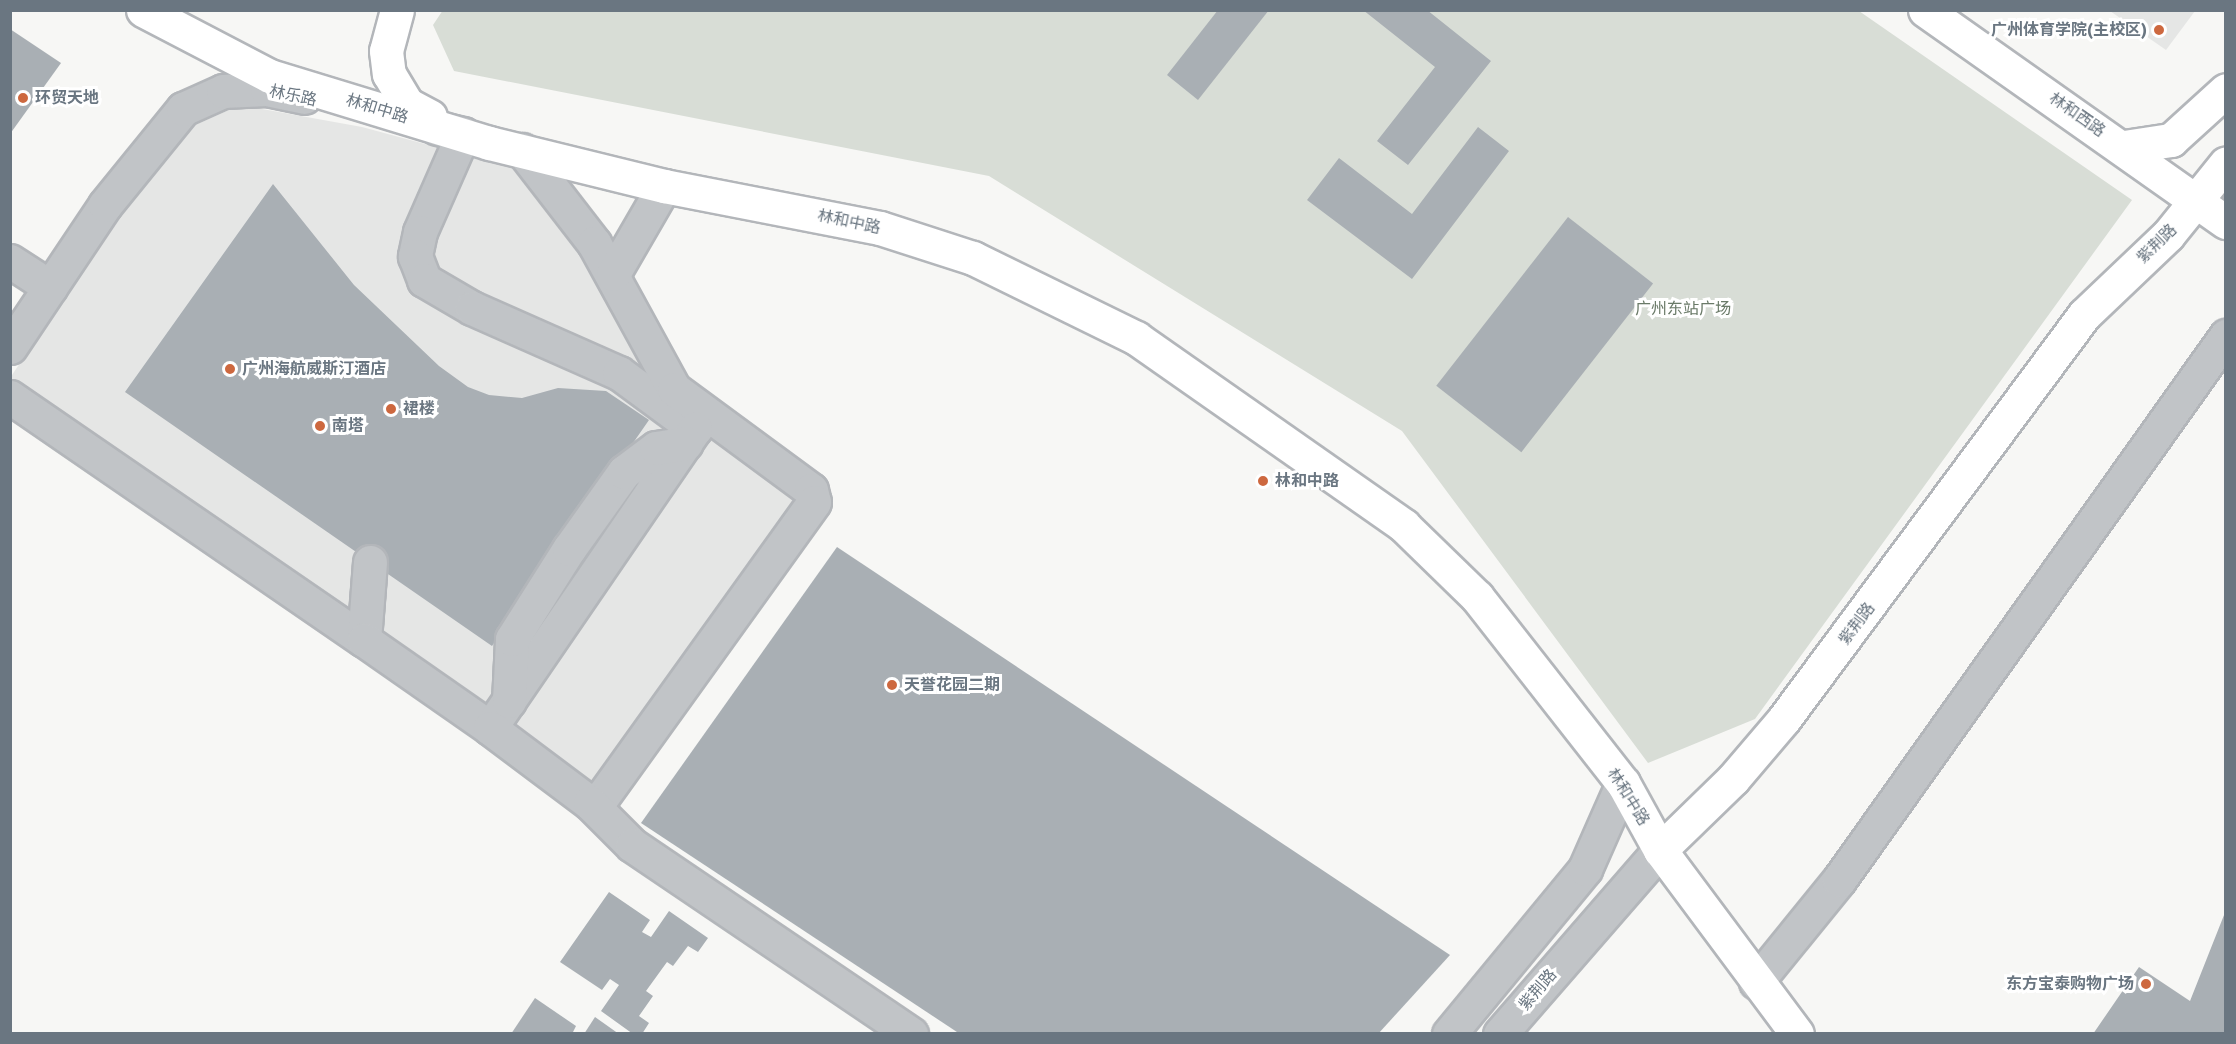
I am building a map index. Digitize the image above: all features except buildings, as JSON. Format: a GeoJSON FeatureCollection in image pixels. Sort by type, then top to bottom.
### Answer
{"type":"FeatureCollection","features":[{"type":"Feature","properties":{"kind":"main road","name":"林和中路"},"geometry":{"type":"LineString","coordinates":[[142,10],[270,76],[463,134],[664,186],[880,228],[973,258],[1136,339],[1404,526],[1477,597],[1623,783],[1660,850],[1756,982],[1797,1034]]}},
{"type":"Feature","properties":{"kind":"main road"},"geometry":{"type":"LineString","coordinates":[[397,10],[386,51],[396,90],[407,104],[463,134]]}},
{"type":"Feature","properties":{"kind":"main road","name":"林和西路"},"geometry":{"type":"LineString","coordinates":[[1925,10],[2124,147],[2226,222]]}},
{"type":"Feature","properties":{"kind":"main road"},"geometry":{"type":"LineString","coordinates":[[2124,147],[2171,140],[2226,90]]}},
{"type":"Feature","properties":{"kind":"main road","name":"紫荆路"},"geometry":{"type":"LineString","coordinates":[[1660,850],[1733,779],[1784,720],[2084,315],[2198,203],[2226,163]]}},
{"type":"Feature","properties":{"kind":"street","name":"林乐路"},"geometry":{"type":"LineString","coordinates":[[10,347],[154,140],[183,109],[223,91],[267,89],[463,134]]}},
{"type":"Feature","properties":{"kind":"street"},"geometry":{"type":"LineString","coordinates":[[463,134],[420,232],[415,256],[424,279],[472,308],[619,373],[696,429],[811,490],[813,502],[595,807]]}},
{"type":"Feature","properties":{"kind":"street"},"geometry":{"type":"LineString","coordinates":[[522,150],[613,274],[696,429]]}},
{"type":"Feature","properties":{"kind":"street"},"geometry":{"type":"LineString","coordinates":[[613,274],[664,186]]}},
{"type":"Feature","properties":{"kind":"street"},"geometry":{"type":"LineString","coordinates":[[10,261],[50,287]]}},
{"type":"Feature","properties":{"kind":"street"},"geometry":{"type":"LineString","coordinates":[[1756,982],[1839,880],[2226,336]]}},
{"type":"Feature","properties":{"kind":"street"},"geometry":{"type":"LineString","coordinates":[[10,397],[489,728],[595,807],[632,845],[911,1034]]}},
{"type":"Feature","properties":{"kind":"street"},"geometry":{"type":"LineString","coordinates":[[489,728],[696,429]]}},
{"type":"Feature","properties":{"kind":"street"},"geometry":{"type":"LineString","coordinates":[[364,640],[370,562]]}},
{"type":"Feature","properties":{"kind":"street"},"geometry":{"type":"LineString","coordinates":[[1449,1034],[1585,869],[1623,783]]}},
{"type":"Feature","properties":{"kind":"street","name":"紫荆路"},"geometry":{"type":"LineString","coordinates":[[1500,1034],[1660,850]]}},
{"type":"Feature","properties":{"kind":"shaded area","name":"广州体育学院(主校区)"},"geometry":{"type":"Polygon","coordinates":[[[2194,10],[2195,11],[2166,50],[2110,11],[2194,10]]]}},
{"type":"Feature","properties":{"kind":"shaded area"},"geometry":{"type":"Polygon","coordinates":[[[240,105],[362,127],[517,169],[619,300],[673,405],[805,496],[578,807],[11,419],[10,378],[148,171],[191,127],[240,105]]]}},
{"type":"Feature","properties":{"kind":"green space","name":"广州东站广场"},"geometry":{"type":"Polygon","coordinates":[[[443,10],[1859,11],[2132,200],[1755,719],[1648,763],[1402,431],[989,176],[454,71],[433,25],[443,10]]]}},
{"type":"Feature","properties":{"kind":"place","name":"广州体育学院(主校区)"},"geometry":{"type":"Point","coordinates":[2159,30]}},
{"type":"Feature","properties":{"kind":"place","name":"环贸天地"},"geometry":{"type":"Point","coordinates":[23,98]}},
{"type":"Feature","properties":{"kind":"place","name":"广州海航威斯汀酒店"},"geometry":{"type":"Point","coordinates":[230,369]}},
{"type":"Feature","properties":{"kind":"place","name":"裙楼"},"geometry":{"type":"Point","coordinates":[391,409]}},
{"type":"Feature","properties":{"kind":"place","name":"南塔"},"geometry":{"type":"Point","coordinates":[320,426]}},
{"type":"Feature","properties":{"kind":"place","name":"林和中路"},"geometry":{"type":"Point","coordinates":[1263,481]}},
{"type":"Feature","properties":{"kind":"place","name":"天誉花园二期"},"geometry":{"type":"Point","coordinates":[892,685]}},
{"type":"Feature","properties":{"kind":"place","name":"东方宝泰购物广场"},"geometry":{"type":"Point","coordinates":[2146,984]}}]}
